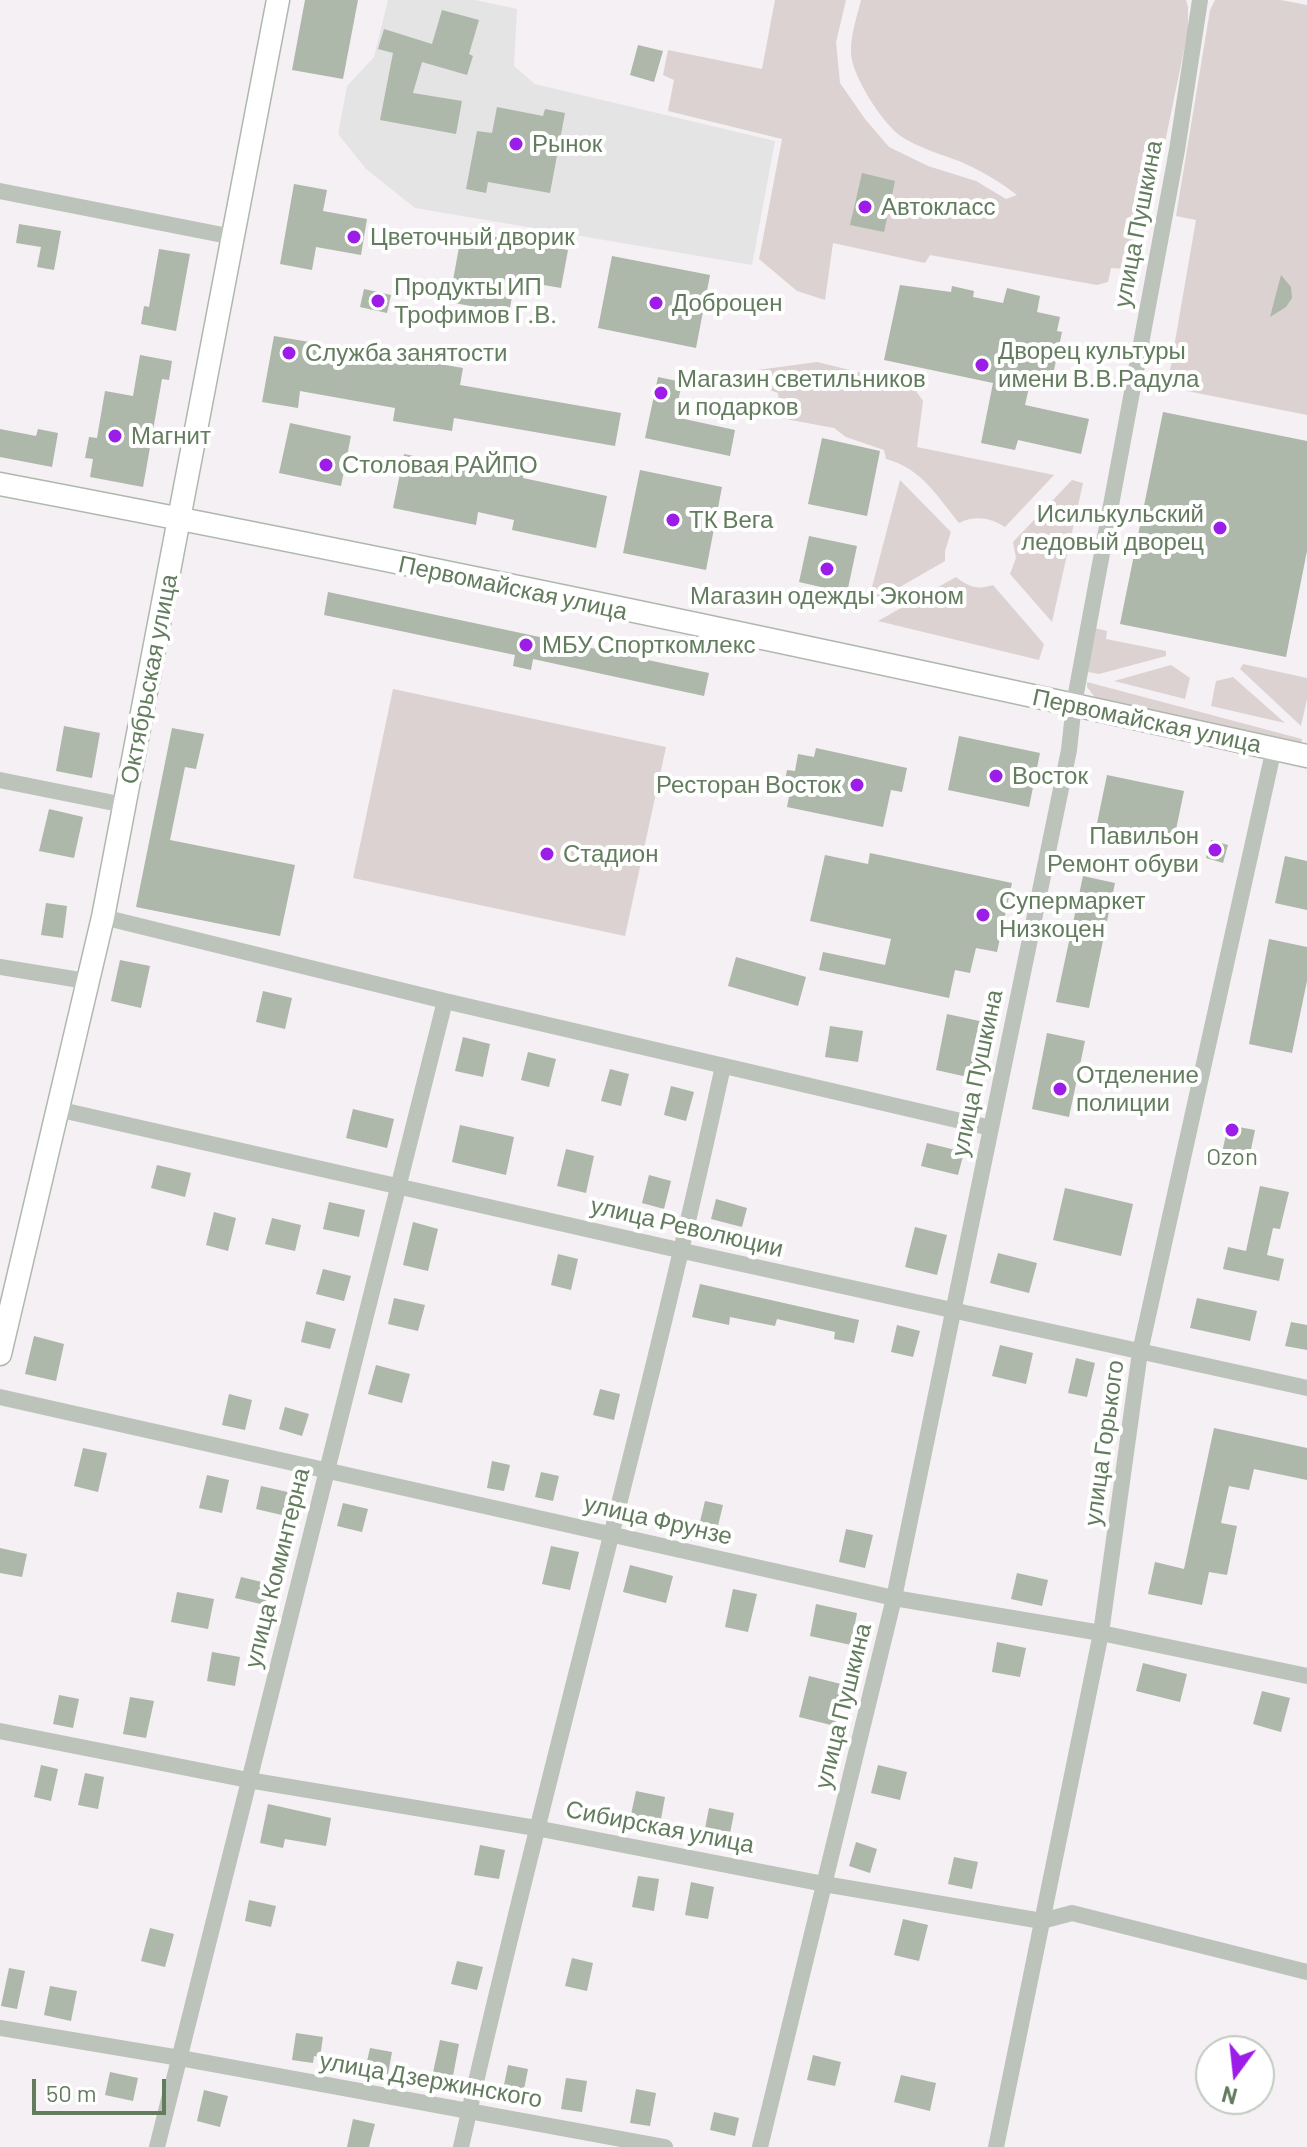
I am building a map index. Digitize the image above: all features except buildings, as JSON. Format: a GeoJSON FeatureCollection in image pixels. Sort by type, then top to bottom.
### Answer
{"type":"FeatureCollection","features":[{"type":"Feature","properties":{"kind":"street","name":"Октябрьская улица"},"geometry":{"type":"LineString","coordinates":[[0,1354],[103,917],[278,0]]}},
{"type":"Feature","properties":{"kind":"street","name":"улица Пушкина"},"geometry":{"type":"LineString","coordinates":[[760,2147],[894,1598],[1069,750],[1074,704],[1177,150],[1199,23],[1200,0]]}},
{"type":"Feature","properties":{"kind":"street"},"geometry":{"type":"LineString","coordinates":[[0,191],[233,237]]}},
{"type":"Feature","properties":{"kind":"street","name":"Первомайская улица"},"geometry":{"type":"LineString","coordinates":[[0,484],[180,518],[1074,704],[1307,756]]}},
{"type":"Feature","properties":{"kind":"street","name":"улица Горького"},"geometry":{"type":"LineString","coordinates":[[996,2147],[1101,1633],[1140,1352],[1274,748]]}},
{"type":"Feature","properties":{"kind":"street"},"geometry":{"type":"LineString","coordinates":[[0,780],[124,805]]}},
{"type":"Feature","properties":{"kind":"street"},"geometry":{"type":"LineString","coordinates":[[103,917],[445,1001],[991,1128]]}},
{"type":"Feature","properties":{"kind":"street"},"geometry":{"type":"LineString","coordinates":[[0,967],[86,981]]}},
{"type":"Feature","properties":{"kind":"street","name":"улица Коминтерна"},"geometry":{"type":"LineString","coordinates":[[157,2147],[445,1001]]}},
{"type":"Feature","properties":{"kind":"street"},"geometry":{"type":"LineString","coordinates":[[461,2147],[536,1828],[614,1535],[683,1251],[723,1066]]}},
{"type":"Feature","properties":{"kind":"street","name":"улица Революции"},"geometry":{"type":"LineString","coordinates":[[57,1109],[1307,1388]]}},
{"type":"Feature","properties":{"kind":"street","name":"улица Фрунзе"},"geometry":{"type":"LineString","coordinates":[[0,1397],[894,1598],[1101,1633],[1307,1676]]}},
{"type":"Feature","properties":{"kind":"street","name":"Сибирская улица"},"geometry":{"type":"LineString","coordinates":[[0,1731],[248,1780],[536,1828],[824,1884],[1042,1921],[1072,1913],[1307,1972]]}},
{"type":"Feature","properties":{"kind":"street","name":"улица Дзержинского"},"geometry":{"type":"LineString","coordinates":[[0,2028],[665,2147]]}},
{"type":"Feature","properties":{"kind":"shaded area"},"geometry":{"type":"Polygon","coordinates":[[[388,0],[475,0],[517,9],[514,66],[535,84],[775,141],[752,265],[415,208],[366,169],[338,134],[347,86],[374,57],[388,0]]]}},
{"type":"Feature","properties":{"kind":"shaded area"},"geometry":{"type":"Polygon","coordinates":[[[775,0],[846,0],[836,42],[840,83],[865,119],[889,147],[928,166],[976,181],[1006,199],[1017,195],[974,168],[902,137],[879,113],[859,80],[852,60],[852,38],[861,0],[1186,0],[1188,31],[1151,210],[1141,210],[1128,269],[1111,268],[1108,282],[1097,285],[930,255],[925,263],[833,243],[825,300],[797,291],[759,259],[782,139],[668,111],[674,80],[663,75],[668,50],[762,69],[775,0]]]}},
{"type":"Feature","properties":{"kind":"shaded area"},"geometry":{"type":"Polygon","coordinates":[[[1215,0],[1281,0],[1307,5],[1307,415],[1177,389],[1168,382],[1196,220],[1176,216],[1210,10],[1215,0]]]}},
{"type":"Feature","properties":{"kind":"shaded area"},"geometry":{"type":"Polygon","coordinates":[[[817,362],[912,385],[923,401],[917,447],[1054,475],[1005,527],[983,519],[959,523],[919,476],[886,459],[884,450],[846,437],[834,428],[780,418],[778,393],[759,386],[757,370],[817,362]]]}},
{"type":"Feature","properties":{"kind":"shaded area"},"geometry":{"type":"Polygon","coordinates":[[[900,480],[951,532],[945,561],[867,606],[900,480]]]}},
{"type":"Feature","properties":{"kind":"shaded area"},"geometry":{"type":"Polygon","coordinates":[[[1072,480],[1083,483],[1052,622],[1010,574],[1016,558],[1013,542],[1072,480]]]}},
{"type":"Feature","properties":{"kind":"shaded area"},"geometry":{"type":"Polygon","coordinates":[[[956,577],[973,587],[993,585],[1044,644],[1039,660],[878,621],[956,577]]]}},
{"type":"Feature","properties":{"kind":"shaded area"},"geometry":{"type":"Polygon","coordinates":[[[1095,628],[1107,631],[1106,639],[1166,651],[1166,656],[1099,674],[1088,672],[1095,628]]]}},
{"type":"Feature","properties":{"kind":"shaded area"},"geometry":{"type":"Polygon","coordinates":[[[1243,664],[1307,678],[1307,699],[1301,726],[1240,669],[1243,664]]]}},
{"type":"Feature","properties":{"kind":"shaded area"},"geometry":{"type":"Polygon","coordinates":[[[1171,665],[1190,678],[1185,699],[1114,681],[1171,665]]]}},
{"type":"Feature","properties":{"kind":"shaded area"},"geometry":{"type":"Polygon","coordinates":[[[1233,677],[1285,723],[1211,706],[1216,681],[1233,677]]]}},
{"type":"Feature","properties":{"kind":"shaded area"},"geometry":{"type":"Polygon","coordinates":[[[1087,682],[1302,739],[1301,745],[1098,701],[1087,687],[1087,682]]]}},
{"type":"Feature","properties":{"kind":"shaded area"},"geometry":{"type":"Polygon","coordinates":[[[393,689],[666,747],[625,936],[353,878],[393,689]]]}},
{"type":"Feature","properties":{"kind":"place","name":"Рынок"},"geometry":{"type":"Point","coordinates":[516,144]}},
{"type":"Feature","properties":{"kind":"place","name":"Автокласс"},"geometry":{"type":"Point","coordinates":[865,207]}},
{"type":"Feature","properties":{"kind":"place","name":"Цветочный дворик"},"geometry":{"type":"Point","coordinates":[354,237]}},
{"type":"Feature","properties":{"kind":"place","name":"Продукты ИП Трофимов Г.В."},"geometry":{"type":"Point","coordinates":[378,301]}},
{"type":"Feature","properties":{"kind":"place","name":"Доброцен"},"geometry":{"type":"Point","coordinates":[656,303]}},
{"type":"Feature","properties":{"kind":"place","name":"Служба занятости"},"geometry":{"type":"Point","coordinates":[289,353]}},
{"type":"Feature","properties":{"kind":"place","name":"Дворец культуры имени В.В.Радула"},"geometry":{"type":"Point","coordinates":[982,365]}},
{"type":"Feature","properties":{"kind":"place","name":"Магазин светильников и подарков"},"geometry":{"type":"Point","coordinates":[661,393]}},
{"type":"Feature","properties":{"kind":"place","name":"Магнит"},"geometry":{"type":"Point","coordinates":[115,436]}},
{"type":"Feature","properties":{"kind":"place","name":"Столовая РАЙПО"},"geometry":{"type":"Point","coordinates":[326,465]}},
{"type":"Feature","properties":{"kind":"place","name":"ТК Вега"},"geometry":{"type":"Point","coordinates":[673,520]}},
{"type":"Feature","properties":{"kind":"place","name":"Исилькульский ледовый дворец"},"geometry":{"type":"Point","coordinates":[1220,528]}},
{"type":"Feature","properties":{"kind":"place","name":"Магазин одежды Эконом"},"geometry":{"type":"Point","coordinates":[827,569]}},
{"type":"Feature","properties":{"kind":"place","name":"МБУ Спорткомлекс"},"geometry":{"type":"Point","coordinates":[526,645]}},
{"type":"Feature","properties":{"kind":"place","name":"Восток"},"geometry":{"type":"Point","coordinates":[996,776]}},
{"type":"Feature","properties":{"kind":"place","name":"Ресторан Восток"},"geometry":{"type":"Point","coordinates":[857,785]}},
{"type":"Feature","properties":{"kind":"place","name":"Павильон Ремонт обуви"},"geometry":{"type":"Point","coordinates":[1215,850]}},
{"type":"Feature","properties":{"kind":"place","name":"Стадион"},"geometry":{"type":"Point","coordinates":[547,854]}},
{"type":"Feature","properties":{"kind":"place","name":"Супермаркет Низкоцен"},"geometry":{"type":"Point","coordinates":[983,915]}},
{"type":"Feature","properties":{"kind":"place","name":"Отделение полиции"},"geometry":{"type":"Point","coordinates":[1060,1089]}},
{"type":"Feature","properties":{"kind":"place","name":"Ozon"},"geometry":{"type":"Point","coordinates":[1232,1130]}}]}
